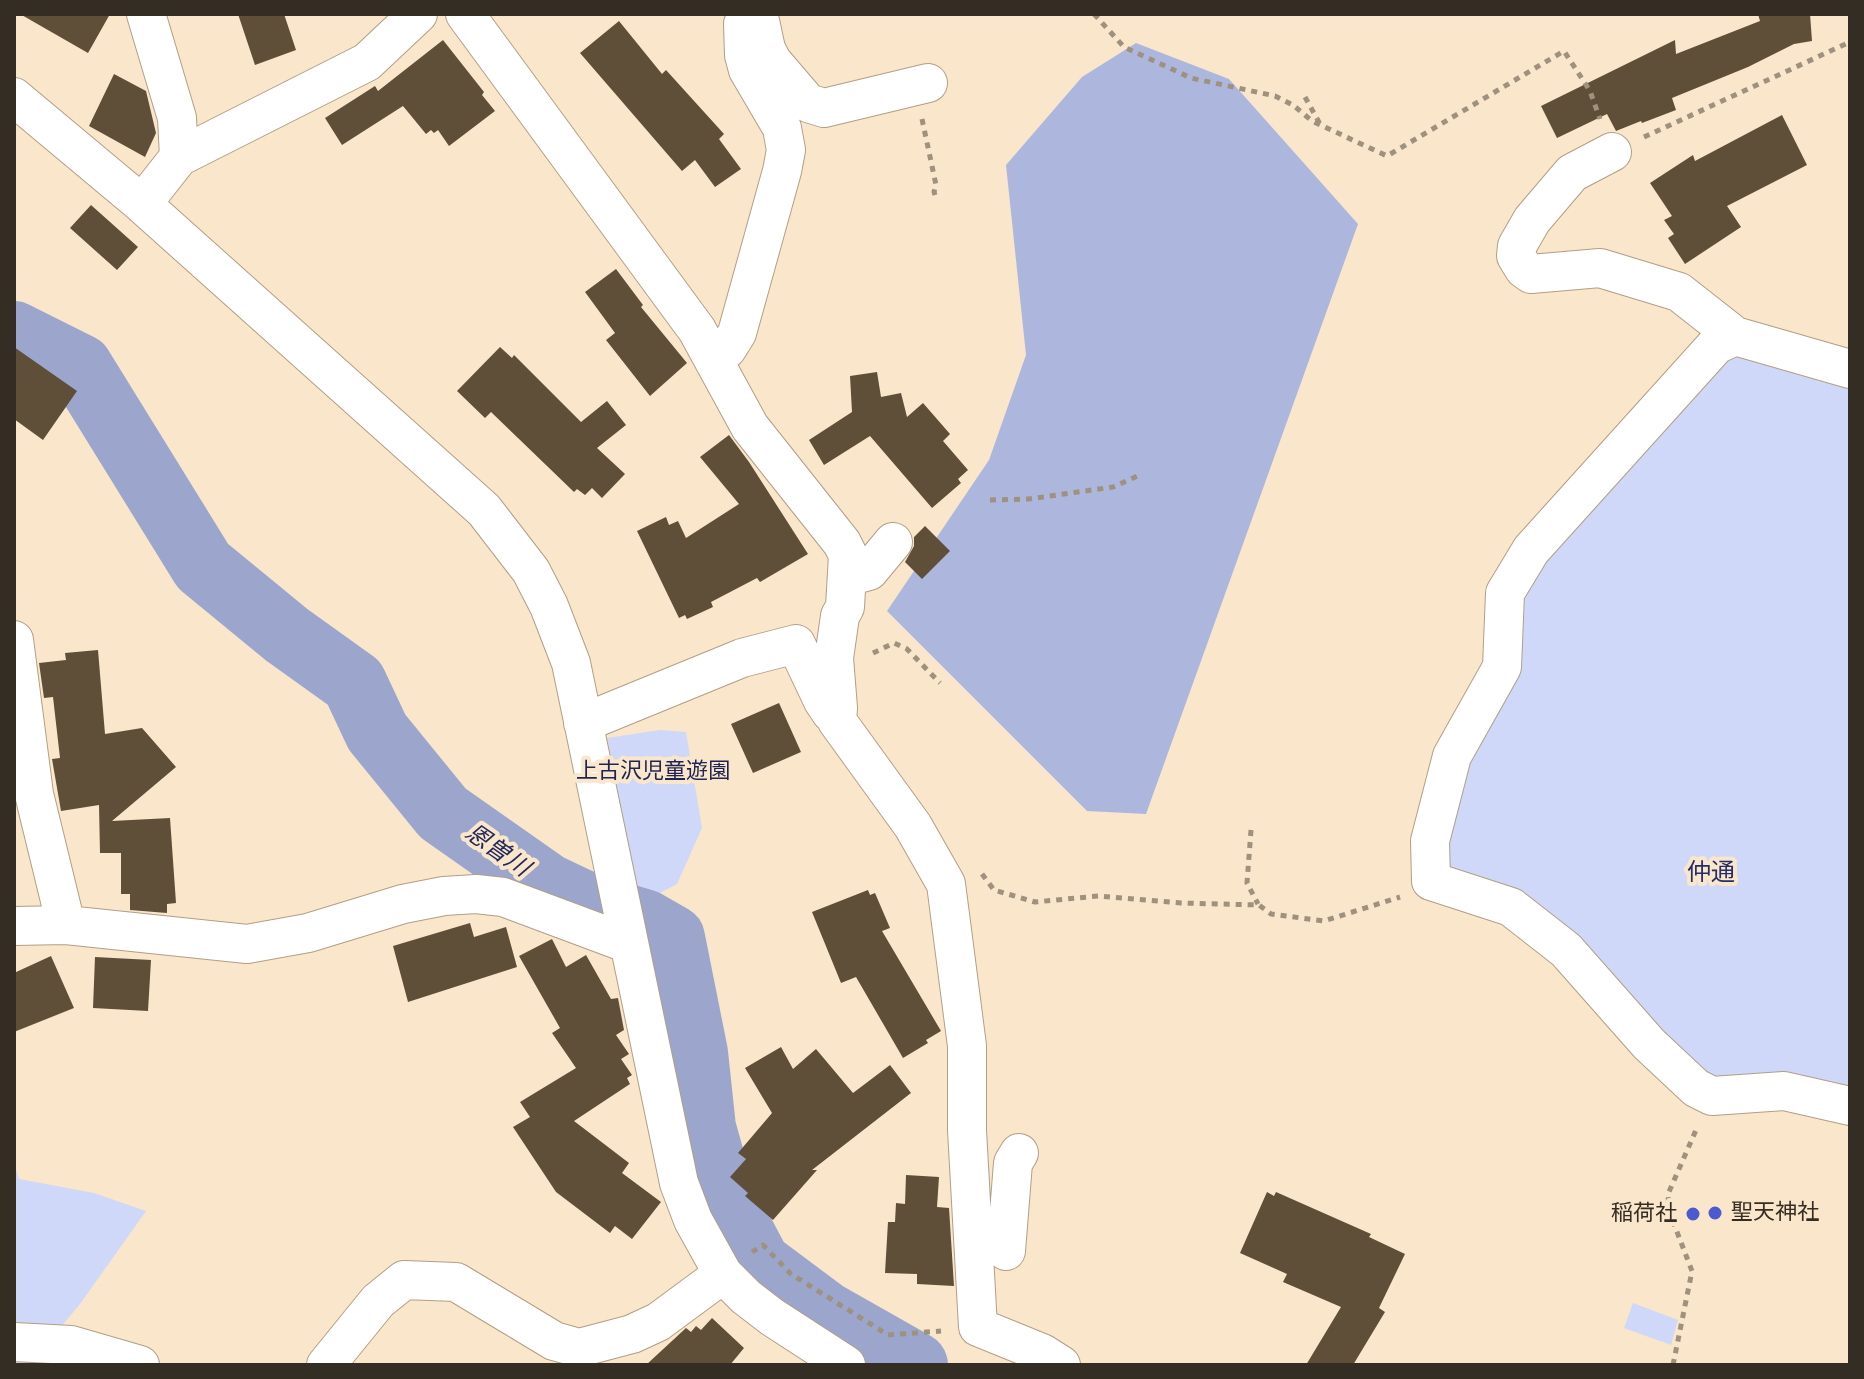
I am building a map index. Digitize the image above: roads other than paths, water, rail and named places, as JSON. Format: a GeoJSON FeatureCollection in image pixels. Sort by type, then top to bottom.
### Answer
{"type":"FeatureCollection","features":[{"type":"Feature","properties":{"kind":"street"},"geometry":{"type":"LineString","coordinates":[[146,14],[177,118],[179,157]]}},
{"type":"Feature","properties":{"kind":"street"},"geometry":{"type":"LineString","coordinates":[[142,204],[179,157],[367,62],[418,14]]}},
{"type":"Feature","properties":{"kind":"street"},"geometry":{"type":"LineString","coordinates":[[465,14],[697,330],[750,427],[842,543],[848,555],[845,607],[840,616],[834,658],[837,721]]}},
{"type":"Feature","properties":{"kind":"street"},"geometry":{"type":"LineString","coordinates":[[714,358],[727,349],[737,333],[786,150],[782,128],[748,70],[743,24],[757,14],[772,61],[808,103],[824,108],[922,85]]}},
{"type":"Feature","properties":{"kind":"street"},"geometry":{"type":"LineString","coordinates":[[14,97],[142,204],[484,510],[531,571],[549,606],[571,663],[679,1183],[693,1220],[723,1274],[772,1317],[840,1363]]}},
{"type":"Feature","properties":{"kind":"street"},"geometry":{"type":"LineString","coordinates":[[1612,152],[1572,173],[1532,220],[1517,246],[1516,256],[1524,269],[1531,274],[1600,268],[1679,292],[1735,336],[1850,369]]}},
{"type":"Feature","properties":{"kind":"street"},"geometry":{"type":"LineString","coordinates":[[1735,336],[1716,345],[1531,550],[1505,593],[1502,667],[1452,756],[1420,888],[1511,907],[1566,950],[1649,1044],[1696,1088],[1712,1096],[1784,1091],[1850,1106]]}},
{"type":"Feature","properties":{"kind":"street"},"geometry":{"type":"LineString","coordinates":[[847,577],[869,571],[893,542]]}},
{"type":"Feature","properties":{"kind":"street"},"geometry":{"type":"LineString","coordinates":[[14,640],[34,794],[66,925]]}},
{"type":"Feature","properties":{"kind":"street"},"geometry":{"type":"LineString","coordinates":[[583,723],[742,658],[796,644],[823,701],[913,826],[946,884],[967,1046],[967,1130],[978,1327],[1042,1353],[1061,1365]]}},
{"type":"Feature","properties":{"kind":"street"},"geometry":{"type":"LineString","coordinates":[[14,926],[66,925],[247,944],[308,933],[403,904],[476,894],[625,924]]}},
{"type":"Feature","properties":{"kind":"street"},"geometry":{"type":"LineString","coordinates":[[1006,1251],[1013,1163],[1019,1153]]}},
{"type":"Feature","properties":{"kind":"street"},"geometry":{"type":"LineString","coordinates":[[326,1365],[378,1301],[404,1280],[456,1282],[554,1341],[579,1348],[632,1334],[658,1322],[723,1274]]}},
{"type":"Feature","properties":{"kind":"street"},"geometry":{"type":"LineString","coordinates":[[14,1342],[71,1345],[140,1365]]}},
{"type":"Feature","properties":{"kind":"waterway","name":"恩曽川"},"geometry":{"type":"LineString","coordinates":[[14,334],[80,367],[203,566],[287,635],[354,683],[377,732],[443,813],[547,886],[587,905],[644,922],[672,938],[695,1053],[703,1128],[722,1196],[758,1264],[825,1314],[915,1365]]}},
{"type":"Feature","properties":{"kind":"place","name":"聖天神社"},"geometry":{"type":"Point","coordinates":[1715,1213]}},
{"type":"Feature","properties":{"kind":"place","name":"稲荷社"},"geometry":{"type":"Point","coordinates":[1693,1214]}},
{"type":"Feature","properties":{"kind":"district","name":"仲通"},"geometry":{"type":"Point","coordinates":[1711,873]}},
{"type":"Feature","properties":{"kind":"park label","name":"上古沢児童遊園"},"geometry":{"type":"Point","coordinates":[653,772]}}]}
